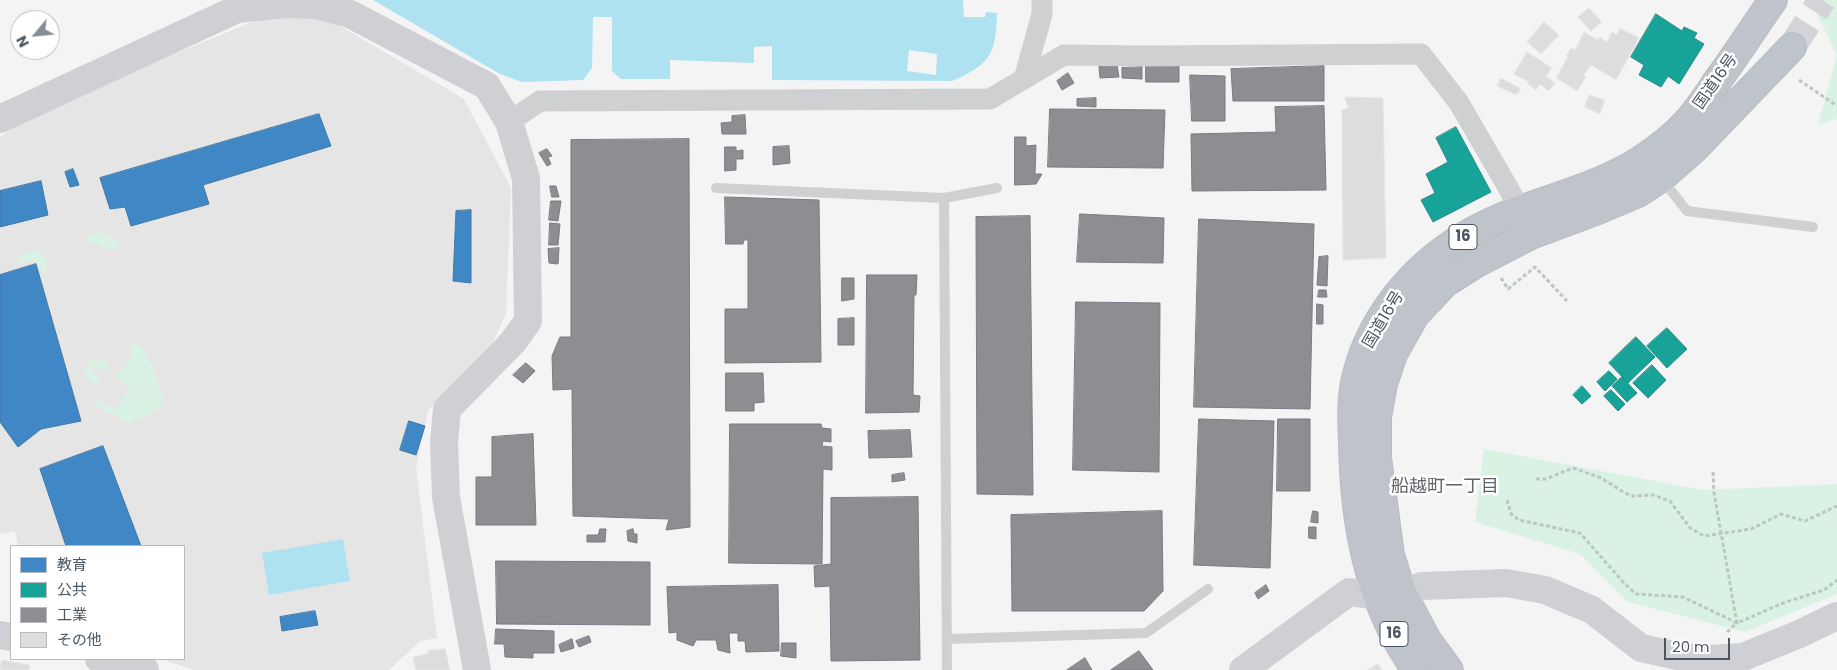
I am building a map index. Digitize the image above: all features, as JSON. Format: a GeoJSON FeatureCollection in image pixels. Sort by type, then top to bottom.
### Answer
{"type":"FeatureCollection","features":[{"type":"Feature","properties":{"kind":"highway","name":"国道16号"},"geometry":{"type":"LineString","coordinates":[[1416,670],[1403,653],[1389,594],[1390,555],[1377,458],[1377,417],[1383,384],[1393,354],[1414,315],[1445,283],[1474,264],[1531,235],[1638,193],[1682,127],[1699,107],[1773,0]]}},
{"type":"Feature","properties":{"kind":"highway","name":"国道16号"},"geometry":{"type":"LineString","coordinates":[[1449,670],[1389,594],[1365,558],[1359,530],[1353,471],[1352,411],[1356,375],[1369,340],[1394,297],[1426,263],[1462,238],[1518,210],[1591,184],[1623,170],[1655,166],[1694,150],[1792,47]]}},
{"type":"Feature","properties":{"kind":"street"},"geometry":{"type":"LineString","coordinates":[[1024,79],[1042,14],[1042,0]]}},
{"type":"Feature","properties":{"kind":"street"},"geometry":{"type":"LineString","coordinates":[[0,119],[237,9],[286,4],[316,5],[350,14],[487,86],[508,122],[526,178],[528,321],[512,342],[447,409],[444,442],[446,497],[477,670]]}},
{"type":"Feature","properties":{"kind":"street"},"geometry":{"type":"LineString","coordinates":[[508,122],[540,101],[990,99],[1064,55],[1421,54],[1459,102],[1531,235]]}},
{"type":"Feature","properties":{"kind":"street"},"geometry":{"type":"LineString","coordinates":[[1243,670],[1349,592],[1389,594],[1422,586],[1506,583],[1545,590],[1592,610],[1641,648],[1683,664],[1710,659],[1743,657],[1837,616]]}},
{"type":"Feature","properties":{"kind":"street"},"geometry":{"type":"LineString","coordinates":[[104,660],[145,670]]}},
{"type":"Feature","properties":{"kind":"lane"},"geometry":{"type":"LineString","coordinates":[[1655,166],[1687,210],[1814,227]]}},
{"type":"Feature","properties":{"kind":"lane"},"geometry":{"type":"LineString","coordinates":[[716,188],[944,198],[996,188]]}},
{"type":"Feature","properties":{"kind":"lane"},"geometry":{"type":"LineString","coordinates":[[944,198],[947,670]]}},
{"type":"Feature","properties":{"kind":"lane"},"geometry":{"type":"LineString","coordinates":[[946,639],[1146,632],[1208,590]]}},
{"type":"Feature","properties":{"kind":"path"},"geometry":{"type":"LineString","coordinates":[[1798,80],[1837,106]]}},
{"type":"Feature","properties":{"kind":"path"},"geometry":{"type":"LineString","coordinates":[[1497,272],[1508,289],[1535,267],[1567,301]]}},
{"type":"Feature","properties":{"kind":"path"},"geometry":{"type":"LineString","coordinates":[[1536,479],[1546,479],[1573,468],[1601,478],[1624,493],[1633,496],[1654,495],[1670,501],[1690,528],[1704,536],[1752,529],[1781,514],[1805,521],[1837,506]]}},
{"type":"Feature","properties":{"kind":"path"},"geometry":{"type":"LineString","coordinates":[[1713,472],[1714,493],[1737,623]]}},
{"type":"Feature","properties":{"kind":"path"},"geometry":{"type":"LineString","coordinates":[[1507,500],[1510,514],[1519,520],[1580,533],[1636,594],[1683,597],[1737,623]]}},
{"type":"Feature","properties":{"kind":"path"},"geometry":{"type":"LineString","coordinates":[[1722,638],[1737,623],[1783,603],[1824,590],[1837,580]]}},
{"type":"Feature","properties":{"kind":"shaded area"},"geometry":{"type":"Polygon","coordinates":[[[320,14],[464,99],[511,188],[506,314],[493,342],[428,411],[416,467],[437,638],[420,641],[389,670],[193,670],[164,660],[185,660],[185,545],[18,545],[15,531],[0,534],[0,137],[38,110],[269,15],[320,14]]]}},
{"type":"Feature","properties":{"kind":"green space"},"geometry":{"type":"Polygon","coordinates":[[[1810,0],[1837,0],[1837,55],[1810,0]]]}},
{"type":"Feature","properties":{"kind":"green space"},"geometry":{"type":"Polygon","coordinates":[[[1837,55],[1837,119],[1818,125],[1837,55]]]}},
{"type":"Feature","properties":{"kind":"green space"},"geometry":{"type":"Polygon","coordinates":[[[102,232],[120,243],[115,251],[109,247],[106,250],[95,243],[92,245],[86,240],[92,233],[102,232]]]}},
{"type":"Feature","properties":{"kind":"green space"},"geometry":{"type":"Polygon","coordinates":[[[35,251],[44,255],[47,270],[42,272],[35,260],[19,263],[17,257],[35,251]]]}},
{"type":"Feature","properties":{"kind":"green space"},"geometry":{"type":"Polygon","coordinates":[[[133,343],[139,346],[149,358],[163,400],[154,413],[129,423],[97,406],[95,402],[98,401],[118,409],[130,387],[119,380],[117,376],[133,356],[131,347],[133,343]]]}},
{"type":"Feature","properties":{"kind":"green space"},"geometry":{"type":"Polygon","coordinates":[[[92,359],[97,362],[100,359],[110,365],[107,369],[103,368],[100,370],[94,367],[92,372],[99,377],[101,382],[97,385],[88,380],[86,369],[92,359]]]}},
{"type":"Feature","properties":{"kind":"green space"},"geometry":{"type":"Polygon","coordinates":[[[1484,449],[1703,490],[1837,484],[1837,594],[1745,632],[1628,602],[1580,554],[1475,522],[1484,449]]]}},
{"type":"Feature","properties":{"kind":"water"},"geometry":{"type":"Polygon","coordinates":[[[373,0],[963,0],[964,17],[985,17],[986,12],[997,13],[995,39],[989,56],[975,69],[952,81],[772,80],[772,46],[754,47],[754,63],[670,60],[670,79],[621,79],[612,71],[612,17],[593,17],[592,68],[583,80],[522,82],[500,74],[373,0]],[[909,50],[907,71],[936,75],[937,54],[909,50]]]}},
{"type":"Feature","properties":{"kind":"water"},"geometry":{"type":"Polygon","coordinates":[[[343,539],[350,581],[269,595],[262,553],[343,539]]]}},
{"type":"Feature","properties":{"kind":"building: 教育"},"geometry":{"type":"Polygon","coordinates":[[[319,114],[331,146],[203,185],[209,204],[131,226],[125,207],[110,209],[100,178],[319,114]]]}},
{"type":"Feature","properties":{"kind":"building: 教育"},"geometry":{"type":"Polygon","coordinates":[[[73,169],[79,185],[70,187],[65,172],[73,169]]]}},
{"type":"Feature","properties":{"kind":"building: 教育"},"geometry":{"type":"Polygon","coordinates":[[[41,181],[48,215],[0,227],[0,191],[41,181]]]}},
{"type":"Feature","properties":{"kind":"building: 教育"},"geometry":{"type":"Polygon","coordinates":[[[471,210],[471,283],[453,281],[456,211],[471,210]]]}},
{"type":"Feature","properties":{"kind":"building: 教育"},"geometry":{"type":"Polygon","coordinates":[[[36,264],[81,421],[41,429],[18,447],[0,422],[0,275],[36,264]]]}},
{"type":"Feature","properties":{"kind":"building: 教育"},"geometry":{"type":"Polygon","coordinates":[[[409,421],[425,426],[416,455],[400,450],[409,421]]]}},
{"type":"Feature","properties":{"kind":"building: 教育"},"geometry":{"type":"Polygon","coordinates":[[[103,446],[141,545],[66,545],[40,469],[103,446]]]}},
{"type":"Feature","properties":{"kind":"building: 教育"},"geometry":{"type":"Polygon","coordinates":[[[315,611],[318,625],[282,631],[280,617],[315,611]]]}},
{"type":"Feature","properties":{"kind":"building: 公共"},"geometry":{"type":"Polygon","coordinates":[[[1656,14],[1682,31],[1684,27],[1697,33],[1694,38],[1704,44],[1679,84],[1668,76],[1661,87],[1639,75],[1644,65],[1631,57],[1656,14]]]}},
{"type":"Feature","properties":{"kind":"building: 公共"},"geometry":{"type":"Polygon","coordinates":[[[1456,127],[1491,192],[1433,222],[1421,200],[1435,193],[1426,174],[1448,162],[1436,138],[1456,127]]]}},
{"type":"Feature","properties":{"kind":"building: 公共"},"geometry":{"type":"Polygon","coordinates":[[[1667,328],[1687,349],[1667,368],[1647,346],[1667,328]]]}},
{"type":"Feature","properties":{"kind":"building: 公共"},"geometry":{"type":"Polygon","coordinates":[[[1636,337],[1655,357],[1628,383],[1609,363],[1636,337]]]}},
{"type":"Feature","properties":{"kind":"building: 公共"},"geometry":{"type":"Polygon","coordinates":[[[1652,365],[1666,380],[1648,398],[1633,383],[1652,365]]]}},
{"type":"Feature","properties":{"kind":"building: 公共"},"geometry":{"type":"Polygon","coordinates":[[[1609,371],[1617,379],[1605,391],[1597,382],[1609,371]]]}},
{"type":"Feature","properties":{"kind":"building: 公共"},"geometry":{"type":"Polygon","coordinates":[[[1622,377],[1637,393],[1627,402],[1612,386],[1622,377]]]}},
{"type":"Feature","properties":{"kind":"building: 公共"},"geometry":{"type":"Polygon","coordinates":[[[1582,386],[1591,396],[1582,404],[1573,395],[1582,386]]]}},
{"type":"Feature","properties":{"kind":"building: 公共"},"geometry":{"type":"Polygon","coordinates":[[[1611,390],[1625,404],[1618,411],[1604,396],[1611,390]]]}},
{"type":"Feature","properties":{"kind":"building: 工業"},"geometry":{"type":"Polygon","coordinates":[[[1117,65],[1119,77],[1100,78],[1099,67],[1117,65]]]}},
{"type":"Feature","properties":{"kind":"building: 工業"},"geometry":{"type":"Polygon","coordinates":[[[1146,65],[1179,65],[1179,82],[1146,82],[1146,65]]]}},
{"type":"Feature","properties":{"kind":"building: 工業"},"geometry":{"type":"Polygon","coordinates":[[[1324,66],[1324,101],[1233,101],[1231,69],[1324,66]]]}},
{"type":"Feature","properties":{"kind":"building: 工業"},"geometry":{"type":"Polygon","coordinates":[[[1142,67],[1142,79],[1122,78],[1122,68],[1142,67]]]}},
{"type":"Feature","properties":{"kind":"building: 工業"},"geometry":{"type":"Polygon","coordinates":[[[1068,73],[1074,83],[1062,90],[1057,81],[1068,73]]]}},
{"type":"Feature","properties":{"kind":"building: 工業"},"geometry":{"type":"Polygon","coordinates":[[[1190,75],[1225,76],[1225,121],[1192,121],[1190,75]]]}},
{"type":"Feature","properties":{"kind":"building: 工業"},"geometry":{"type":"Polygon","coordinates":[[[1096,98],[1096,107],[1077,106],[1077,99],[1096,98]]]}},
{"type":"Feature","properties":{"kind":"building: 工業"},"geometry":{"type":"Polygon","coordinates":[[[1324,106],[1326,190],[1192,191],[1191,134],[1276,132],[1275,107],[1324,106]]]}},
{"type":"Feature","properties":{"kind":"building: 工業"},"geometry":{"type":"Polygon","coordinates":[[[1050,109],[1165,110],[1163,168],[1048,167],[1050,109]]]}},
{"type":"Feature","properties":{"kind":"building: 工業"},"geometry":{"type":"Polygon","coordinates":[[[745,115],[746,134],[722,134],[721,123],[732,122],[732,116],[745,115]]]}},
{"type":"Feature","properties":{"kind":"building: 工業"},"geometry":{"type":"Polygon","coordinates":[[[1015,137],[1026,137],[1026,146],[1036,145],[1035,174],[1042,174],[1036,184],[1015,185],[1015,137]]]}},
{"type":"Feature","properties":{"kind":"building: 工業"},"geometry":{"type":"Polygon","coordinates":[[[689,139],[690,527],[666,530],[669,519],[573,516],[572,389],[553,390],[552,356],[560,337],[571,337],[571,140],[689,139]]]}},
{"type":"Feature","properties":{"kind":"building: 工業"},"geometry":{"type":"Polygon","coordinates":[[[789,146],[790,163],[773,165],[773,147],[789,146]]]}},
{"type":"Feature","properties":{"kind":"building: 工業"},"geometry":{"type":"Polygon","coordinates":[[[725,147],[736,147],[736,151],[743,150],[743,159],[736,159],[736,170],[725,171],[725,147]]]}},
{"type":"Feature","properties":{"kind":"building: 工業"},"geometry":{"type":"Polygon","coordinates":[[[547,149],[552,156],[548,157],[551,164],[547,166],[539,153],[547,149]]]}},
{"type":"Feature","properties":{"kind":"building: 工業"},"geometry":{"type":"Polygon","coordinates":[[[550,186],[556,186],[559,197],[552,197],[550,186]]]}},
{"type":"Feature","properties":{"kind":"building: 工業"},"geometry":{"type":"Polygon","coordinates":[[[725,197],[819,200],[821,362],[725,363],[725,309],[748,309],[748,240],[744,240],[743,244],[726,244],[725,197]]]}},
{"type":"Feature","properties":{"kind":"building: 工業"},"geometry":{"type":"Polygon","coordinates":[[[551,201],[561,201],[558,221],[549,220],[551,201]]]}},
{"type":"Feature","properties":{"kind":"building: 工業"},"geometry":{"type":"Polygon","coordinates":[[[1080,214],[1164,218],[1163,263],[1077,262],[1080,214]]]}},
{"type":"Feature","properties":{"kind":"building: 工業"},"geometry":{"type":"Polygon","coordinates":[[[1030,216],[1033,495],[977,494],[976,217],[1030,216]]]}},
{"type":"Feature","properties":{"kind":"building: 工業"},"geometry":{"type":"Polygon","coordinates":[[[1199,219],[1314,224],[1310,409],[1194,407],[1199,219]]]}},
{"type":"Feature","properties":{"kind":"building: 工業"},"geometry":{"type":"Polygon","coordinates":[[[550,223],[560,224],[558,245],[549,245],[550,223]]]}},
{"type":"Feature","properties":{"kind":"building: 工業"},"geometry":{"type":"Polygon","coordinates":[[[559,248],[558,264],[549,263],[548,249],[559,248]]]}},
{"type":"Feature","properties":{"kind":"building: 工業"},"geometry":{"type":"Polygon","coordinates":[[[1328,256],[1327,286],[1317,285],[1319,257],[1328,256]]]}},
{"type":"Feature","properties":{"kind":"building: 工業"},"geometry":{"type":"Polygon","coordinates":[[[867,275],[917,275],[916,295],[914,295],[913,395],[920,396],[919,412],[866,413],[867,275]]]}},
{"type":"Feature","properties":{"kind":"building: 工業"},"geometry":{"type":"Polygon","coordinates":[[[842,278],[854,278],[854,299],[842,301],[842,278]]]}},
{"type":"Feature","properties":{"kind":"building: 工業"},"geometry":{"type":"Polygon","coordinates":[[[1319,290],[1326,290],[1327,297],[1318,297],[1319,290]]]}},
{"type":"Feature","properties":{"kind":"building: 工業"},"geometry":{"type":"Polygon","coordinates":[[[1076,302],[1160,303],[1159,472],[1073,470],[1076,302]]]}},
{"type":"Feature","properties":{"kind":"building: 工業"},"geometry":{"type":"Polygon","coordinates":[[[1317,304],[1323,305],[1323,324],[1317,324],[1317,304]]]}},
{"type":"Feature","properties":{"kind":"building: 工業"},"geometry":{"type":"Polygon","coordinates":[[[854,318],[854,345],[838,345],[838,319],[854,318]]]}},
{"type":"Feature","properties":{"kind":"building: 工業"},"geometry":{"type":"Polygon","coordinates":[[[526,363],[535,371],[523,383],[513,375],[526,363]]]}},
{"type":"Feature","properties":{"kind":"building: 工業"},"geometry":{"type":"Polygon","coordinates":[[[726,373],[763,373],[764,402],[754,403],[754,411],[726,411],[726,373]]]}},
{"type":"Feature","properties":{"kind":"building: 工業"},"geometry":{"type":"Polygon","coordinates":[[[1199,419],[1274,421],[1270,568],[1194,565],[1199,419]]]}},
{"type":"Feature","properties":{"kind":"building: 工業"},"geometry":{"type":"Polygon","coordinates":[[[1278,419],[1310,419],[1310,491],[1277,491],[1278,419]]]}},
{"type":"Feature","properties":{"kind":"building: 工業"},"geometry":{"type":"Polygon","coordinates":[[[730,424],[821,424],[822,428],[831,429],[831,442],[823,441],[822,446],[832,447],[832,470],[823,469],[822,564],[729,563],[730,424]]]}},
{"type":"Feature","properties":{"kind":"building: 工業"},"geometry":{"type":"Polygon","coordinates":[[[910,430],[912,457],[869,458],[868,431],[910,430]]]}},
{"type":"Feature","properties":{"kind":"building: 工業"},"geometry":{"type":"Polygon","coordinates":[[[533,434],[536,525],[476,525],[476,477],[492,477],[492,437],[533,434]]]}},
{"type":"Feature","properties":{"kind":"building: 工業"},"geometry":{"type":"Polygon","coordinates":[[[904,473],[905,480],[892,482],[892,475],[904,473]]]}},
{"type":"Feature","properties":{"kind":"building: 工業"},"geometry":{"type":"Polygon","coordinates":[[[918,497],[920,660],[831,661],[830,586],[815,587],[814,566],[831,564],[831,498],[918,497]]]}},
{"type":"Feature","properties":{"kind":"building: 工業"},"geometry":{"type":"Polygon","coordinates":[[[1162,511],[1163,591],[1144,611],[1012,611],[1011,515],[1162,511]]]}},
{"type":"Feature","properties":{"kind":"building: 工業"},"geometry":{"type":"Polygon","coordinates":[[[1313,511],[1318,512],[1318,523],[1311,522],[1313,511]]]}},
{"type":"Feature","properties":{"kind":"building: 工業"},"geometry":{"type":"Polygon","coordinates":[[[1309,527],[1316,527],[1316,539],[1309,538],[1309,527]]]}},
{"type":"Feature","properties":{"kind":"building: 工業"},"geometry":{"type":"Polygon","coordinates":[[[600,529],[606,529],[605,542],[587,542],[587,535],[598,535],[600,529]]]}},
{"type":"Feature","properties":{"kind":"building: 工業"},"geometry":{"type":"Polygon","coordinates":[[[633,529],[634,534],[637,534],[637,543],[628,541],[627,531],[633,529]]]}},
{"type":"Feature","properties":{"kind":"building: 工業"},"geometry":{"type":"Polygon","coordinates":[[[496,561],[650,562],[650,625],[497,624],[496,561]]]}},
{"type":"Feature","properties":{"kind":"building: 工業"},"geometry":{"type":"Polygon","coordinates":[[[778,585],[779,651],[746,652],[745,641],[738,641],[738,633],[729,633],[730,653],[718,650],[716,640],[696,640],[693,646],[677,640],[677,632],[669,633],[667,587],[778,585]]]}},
{"type":"Feature","properties":{"kind":"building: 工業"},"geometry":{"type":"Polygon","coordinates":[[[1266,585],[1269,591],[1258,599],[1255,593],[1266,585]]]}},
{"type":"Feature","properties":{"kind":"building: 工業"},"geometry":{"type":"Polygon","coordinates":[[[496,629],[554,631],[554,653],[533,653],[533,658],[505,657],[504,644],[495,644],[496,629]]]}},
{"type":"Feature","properties":{"kind":"building: 工業"},"geometry":{"type":"Polygon","coordinates":[[[589,636],[591,642],[579,647],[576,641],[589,636]]]}},
{"type":"Feature","properties":{"kind":"building: 工業"},"geometry":{"type":"Polygon","coordinates":[[[572,639],[574,648],[561,652],[559,645],[572,639]]]}},
{"type":"Feature","properties":{"kind":"building: 工業"},"geometry":{"type":"Polygon","coordinates":[[[782,643],[796,643],[796,658],[781,656],[782,643]]]}},
{"type":"Feature","properties":{"kind":"building: 工業"},"geometry":{"type":"Polygon","coordinates":[[[1139,651],[1153,670],[1111,670],[1139,651]]]}},
{"type":"Feature","properties":{"kind":"building: 工業"},"geometry":{"type":"Polygon","coordinates":[[[1085,658],[1092,670],[1067,670],[1085,658]]]}},
{"type":"Feature","properties":{"kind":"building: その他"},"geometry":{"type":"Polygon","coordinates":[[[1589,8],[1602,22],[1591,31],[1578,17],[1589,8]]]}},
{"type":"Feature","properties":{"kind":"building: その他"},"geometry":{"type":"Polygon","coordinates":[[[1544,22],[1559,35],[1541,54],[1527,42],[1544,22]]]}},
{"type":"Feature","properties":{"kind":"building: その他"},"geometry":{"type":"Polygon","coordinates":[[[1620,28],[1639,38],[1616,80],[1591,65],[1583,76],[1586,77],[1577,91],[1556,78],[1568,57],[1566,56],[1571,48],[1575,50],[1584,32],[1598,40],[1600,37],[1607,42],[1612,32],[1617,35],[1620,28]]]}},
{"type":"Feature","properties":{"kind":"building: その他"},"geometry":{"type":"Polygon","coordinates":[[[1527,52],[1552,68],[1546,76],[1555,83],[1548,91],[1540,84],[1536,90],[1528,84],[1529,82],[1514,74],[1527,52]]]}},
{"type":"Feature","properties":{"kind":"building: その他"},"geometry":{"type":"Polygon","coordinates":[[[1501,78],[1521,89],[1516,95],[1497,86],[1501,78]]]}},
{"type":"Feature","properties":{"kind":"building: その他"},"geometry":{"type":"Polygon","coordinates":[[[1589,95],[1605,100],[1600,114],[1585,107],[1589,95]]]}},
{"type":"Feature","properties":{"kind":"building: その他"},"geometry":{"type":"Polygon","coordinates":[[[1345,97],[1383,98],[1386,258],[1343,260],[1342,110],[1348,108],[1345,97]]]}},
{"type":"Feature","properties":{"kind":"building: その他"},"geometry":{"type":"Polygon","coordinates":[[[445,649],[450,670],[416,670],[413,657],[428,654],[428,651],[445,649]]]}},
{"type":"Feature","properties":{"kind":"building: その他"},"geometry":{"type":"Polygon","coordinates":[[[2,660],[30,665],[29,670],[0,670],[2,660]]]}},
{"type":"Feature","properties":{"kind":"building: その他"},"geometry":{"type":"Polygon","coordinates":[[[1378,664],[1382,670],[1368,670],[1378,664]]]}},
{"type":"Feature","properties":{"kind":"tunnel"},"geometry":{"type":"LineString","coordinates":[[1792,47],[1822,0]]}},
{"type":"Feature","properties":{"kind":"district","name":"船越町一丁目"},"geometry":{"type":"Point","coordinates":[1445,487]}}]}
